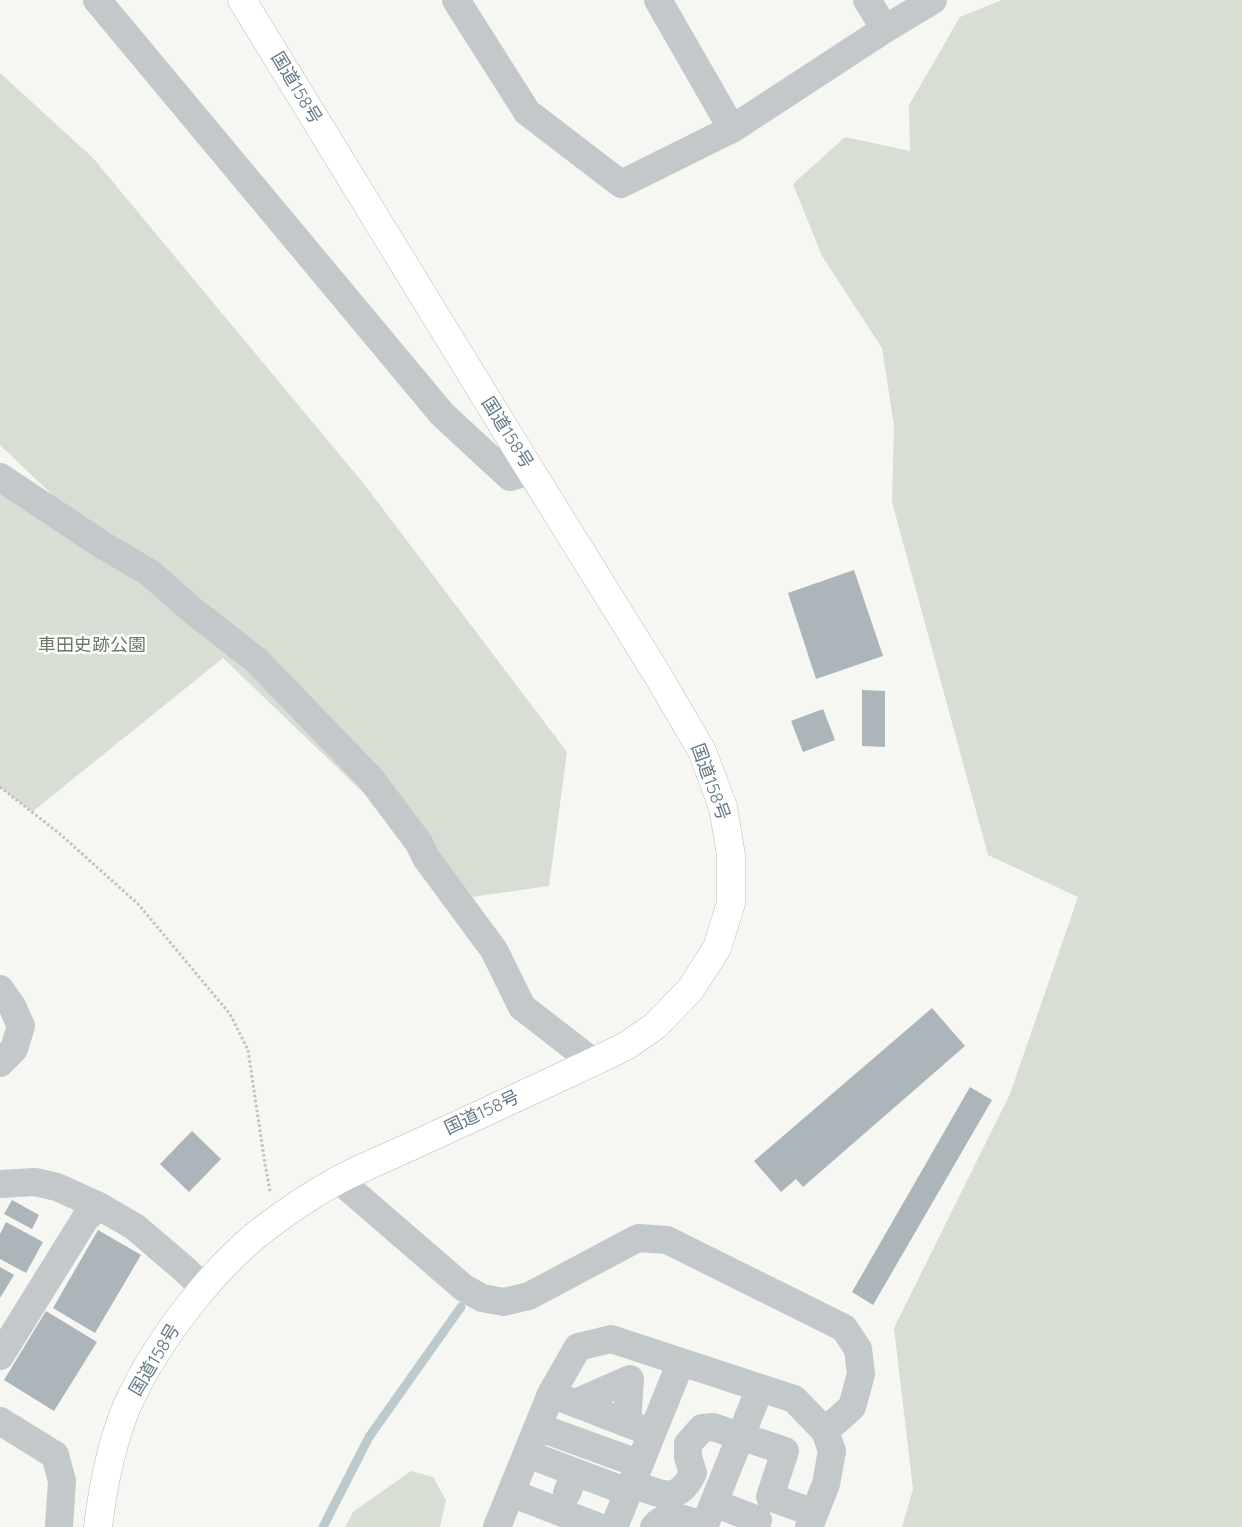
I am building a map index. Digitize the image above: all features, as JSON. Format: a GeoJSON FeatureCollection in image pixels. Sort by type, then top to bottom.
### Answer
{"type":"FeatureCollection","features":[{"type":"Feature","properties":{"kind":"highway","name":"国道158号"},"geometry":{"type":"LineString","coordinates":[[98,1527],[100,1505],[110,1454],[127,1407],[151,1362],[179,1319],[212,1277],[245,1244],[276,1220],[339,1180],[626,1046],[655,1026],[690,990],[717,948],[731,903],[731,855],[723,807],[702,751],[657,674],[530,471],[242,0]]}},
{"type":"Feature","properties":{"kind":"street"},"geometry":{"type":"LineString","coordinates":[[97,0],[442,414],[510,478],[530,471]]}},
{"type":"Feature","properties":{"kind":"street"},"geometry":{"type":"LineString","coordinates":[[456,0],[527,112],[621,184],[732,129],[885,29],[933,0]]}},
{"type":"Feature","properties":{"kind":"street"},"geometry":{"type":"LineString","coordinates":[[658,0],[732,129]]}},
{"type":"Feature","properties":{"kind":"street"},"geometry":{"type":"LineString","coordinates":[[867,0],[885,29]]}},
{"type":"Feature","properties":{"kind":"street"},"geometry":{"type":"LineString","coordinates":[[0,477],[104,546],[150,573],[192,610],[256,660],[371,779],[420,843],[426,858],[494,950],[522,1007],[593,1062]]}},
{"type":"Feature","properties":{"kind":"street"},"geometry":{"type":"LineString","coordinates":[[0,989],[12,1006],[21,1026],[14,1049],[0,1063]]}},
{"type":"Feature","properties":{"kind":"street"},"geometry":{"type":"LineString","coordinates":[[339,1180],[464,1288],[482,1298],[504,1302],[529,1296],[638,1238],[667,1240],[844,1328],[858,1349],[860,1374],[852,1407],[825,1431]]}},
{"type":"Feature","properties":{"kind":"street"},"geometry":{"type":"LineString","coordinates":[[0,1184],[35,1182],[57,1187],[99,1206],[134,1226],[204,1288]]}},
{"type":"Feature","properties":{"kind":"street"},"geometry":{"type":"LineString","coordinates":[[0,1356],[85,1219],[99,1206]]}},
{"type":"Feature","properties":{"kind":"street"},"geometry":{"type":"LineString","coordinates":[[497,1527],[538,1427],[563,1398],[578,1347],[611,1339],[794,1399],[825,1431],[832,1451],[826,1484],[812,1520],[770,1497],[785,1451],[713,1427],[702,1428],[688,1444],[688,1456],[693,1473],[680,1492],[666,1495],[655,1492],[538,1427]]}},
{"type":"Feature","properties":{"kind":"street"},"geometry":{"type":"LineString","coordinates":[[614,1527],[681,1362]]}},
{"type":"Feature","properties":{"kind":"street"},"geometry":{"type":"LineString","coordinates":[[563,1398],[630,1380],[627,1423]]}},
{"type":"Feature","properties":{"kind":"street"},"geometry":{"type":"LineString","coordinates":[[707,1519],[760,1388]]}},
{"type":"Feature","properties":{"kind":"street"},"geometry":{"type":"LineString","coordinates":[[563,1398],[652,1433]]}},
{"type":"Feature","properties":{"kind":"street"},"geometry":{"type":"LineString","coordinates":[[0,1421],[55,1455],[62,1481],[59,1527]]}},
{"type":"Feature","properties":{"kind":"street"},"geometry":{"type":"LineString","coordinates":[[527,1454],[564,1501],[599,1527]]}},
{"type":"Feature","properties":{"kind":"street"},"geometry":{"type":"LineString","coordinates":[[511,1493],[564,1501],[633,1479]]}},
{"type":"Feature","properties":{"kind":"street"},"geometry":{"type":"LineString","coordinates":[[654,1527],[664,1518],[674,1516],[758,1520],[756,1527]]}},
{"type":"Feature","properties":{"kind":"path"},"geometry":{"type":"LineString","coordinates":[[0,787],[60,834],[138,904],[230,1014],[248,1050],[265,1164],[276,1220]]}},
{"type":"Feature","properties":{"kind":"green space"},"geometry":{"type":"Polygon","coordinates":[[[1002,0],[1242,0],[1242,1527],[902,1527],[913,1489],[894,1328],[1010,1094],[1078,897],[988,855],[892,502],[894,426],[882,348],[822,256],[793,184],[845,137],[910,151],[909,105],[960,17],[1002,0]]]}},
{"type":"Feature","properties":{"kind":"green space","name":"車田史跡公園"},"geometry":{"type":"Polygon","coordinates":[[[0,73],[93,158],[364,484],[567,752],[549,886],[472,897],[223,658],[32,812],[0,787],[0,477],[108,548],[0,445],[0,73]]]}},
{"type":"Feature","properties":{"kind":"green space"},"geometry":{"type":"Polygon","coordinates":[[[411,1471],[433,1477],[446,1500],[440,1527],[345,1527],[353,1512],[411,1471]]]}},
{"type":"Feature","properties":{"kind":"building"},"geometry":{"type":"Polygon","coordinates":[[[854,570],[883,656],[816,679],[788,593],[854,570]]]}},
{"type":"Feature","properties":{"kind":"building"},"geometry":{"type":"Polygon","coordinates":[[[862,690],[885,691],[885,747],[862,746],[862,690]]]}},
{"type":"Feature","properties":{"kind":"building"},"geometry":{"type":"Polygon","coordinates":[[[823,709],[835,740],[803,752],[791,721],[823,709]]]}},
{"type":"Feature","properties":{"kind":"building"},"geometry":{"type":"Polygon","coordinates":[[[932,1008],[965,1046],[803,1187],[796,1179],[781,1192],[754,1161],[932,1008]]]}},
{"type":"Feature","properties":{"kind":"building"},"geometry":{"type":"Polygon","coordinates":[[[970,1087],[992,1100],[873,1305],[852,1292],[970,1087]]]}},
{"type":"Feature","properties":{"kind":"building"},"geometry":{"type":"Polygon","coordinates":[[[192,1131],[221,1159],[189,1192],[160,1164],[192,1131]]]}},
{"type":"Feature","properties":{"kind":"building"},"geometry":{"type":"Polygon","coordinates":[[[12,1200],[39,1215],[32,1229],[4,1214],[12,1200]]]}},
{"type":"Feature","properties":{"kind":"building"},"geometry":{"type":"Polygon","coordinates":[[[6,1222],[43,1242],[26,1273],[0,1259],[0,1234],[6,1222]]]}},
{"type":"Feature","properties":{"kind":"building"},"geometry":{"type":"Polygon","coordinates":[[[98,1230],[141,1255],[95,1333],[53,1308],[98,1230]]]}},
{"type":"Feature","properties":{"kind":"building"},"geometry":{"type":"Polygon","coordinates":[[[0,1267],[14,1275],[0,1298],[0,1267]]]}},
{"type":"Feature","properties":{"kind":"building"},"geometry":{"type":"Polygon","coordinates":[[[46,1311],[97,1342],[54,1411],[4,1380],[46,1311]]]}},
{"type":"Feature","properties":{"kind":"waterway"},"geometry":{"type":"LineString","coordinates":[[323,1527],[369,1437],[461,1307]]}}]}
